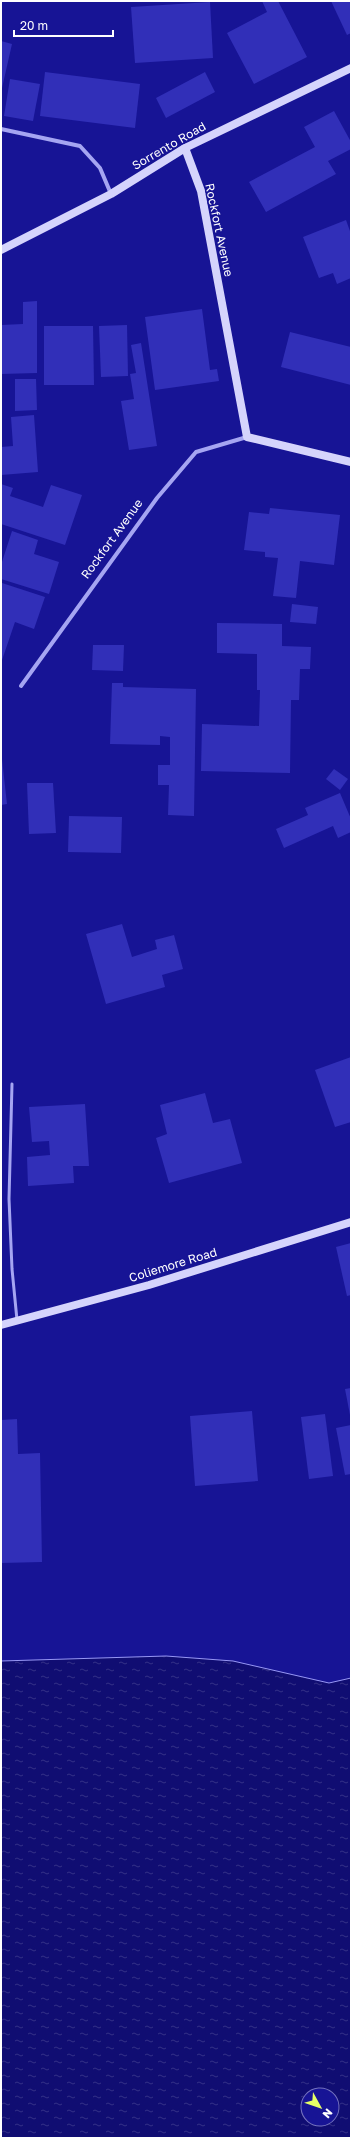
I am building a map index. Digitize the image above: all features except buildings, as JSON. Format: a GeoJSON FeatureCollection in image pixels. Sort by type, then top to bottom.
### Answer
{"type":"FeatureCollection","features":[{"type":"Feature","properties":{"kind":"street","name":"Sorrento Road"},"geometry":{"type":"LineString","coordinates":[[1,250],[111,194],[185,148],[351,68]]}},
{"type":"Feature","properties":{"kind":"street"},"geometry":{"type":"LineString","coordinates":[[1,129],[80,146],[100,168],[111,194]]}},
{"type":"Feature","properties":{"kind":"street","name":"Rockfort Avenue"},"geometry":{"type":"LineString","coordinates":[[185,148],[201,191],[247,437]]}},
{"type":"Feature","properties":{"kind":"street","name":"Rockfort Avenue"},"geometry":{"type":"LineString","coordinates":[[21,686],[157,498],[196,452],[247,437],[351,462]]}},
{"type":"Feature","properties":{"kind":"street","name":"Coliemore Road"},"geometry":{"type":"LineString","coordinates":[[1,1325],[18,1322],[150,1285],[351,1222]]}},
{"type":"Feature","properties":{"kind":"lane"},"geometry":{"type":"LineString","coordinates":[[12,1084],[9,1199],[12,1269],[18,1322]]}},
{"type":"Feature","properties":{"kind":"water"},"geometry":{"type":"Polygon","coordinates":[[[166,1656],[233,1661],[329,1683],[351,1678],[351,2138],[1,2138],[1,1661],[166,1656]]]}}]}
